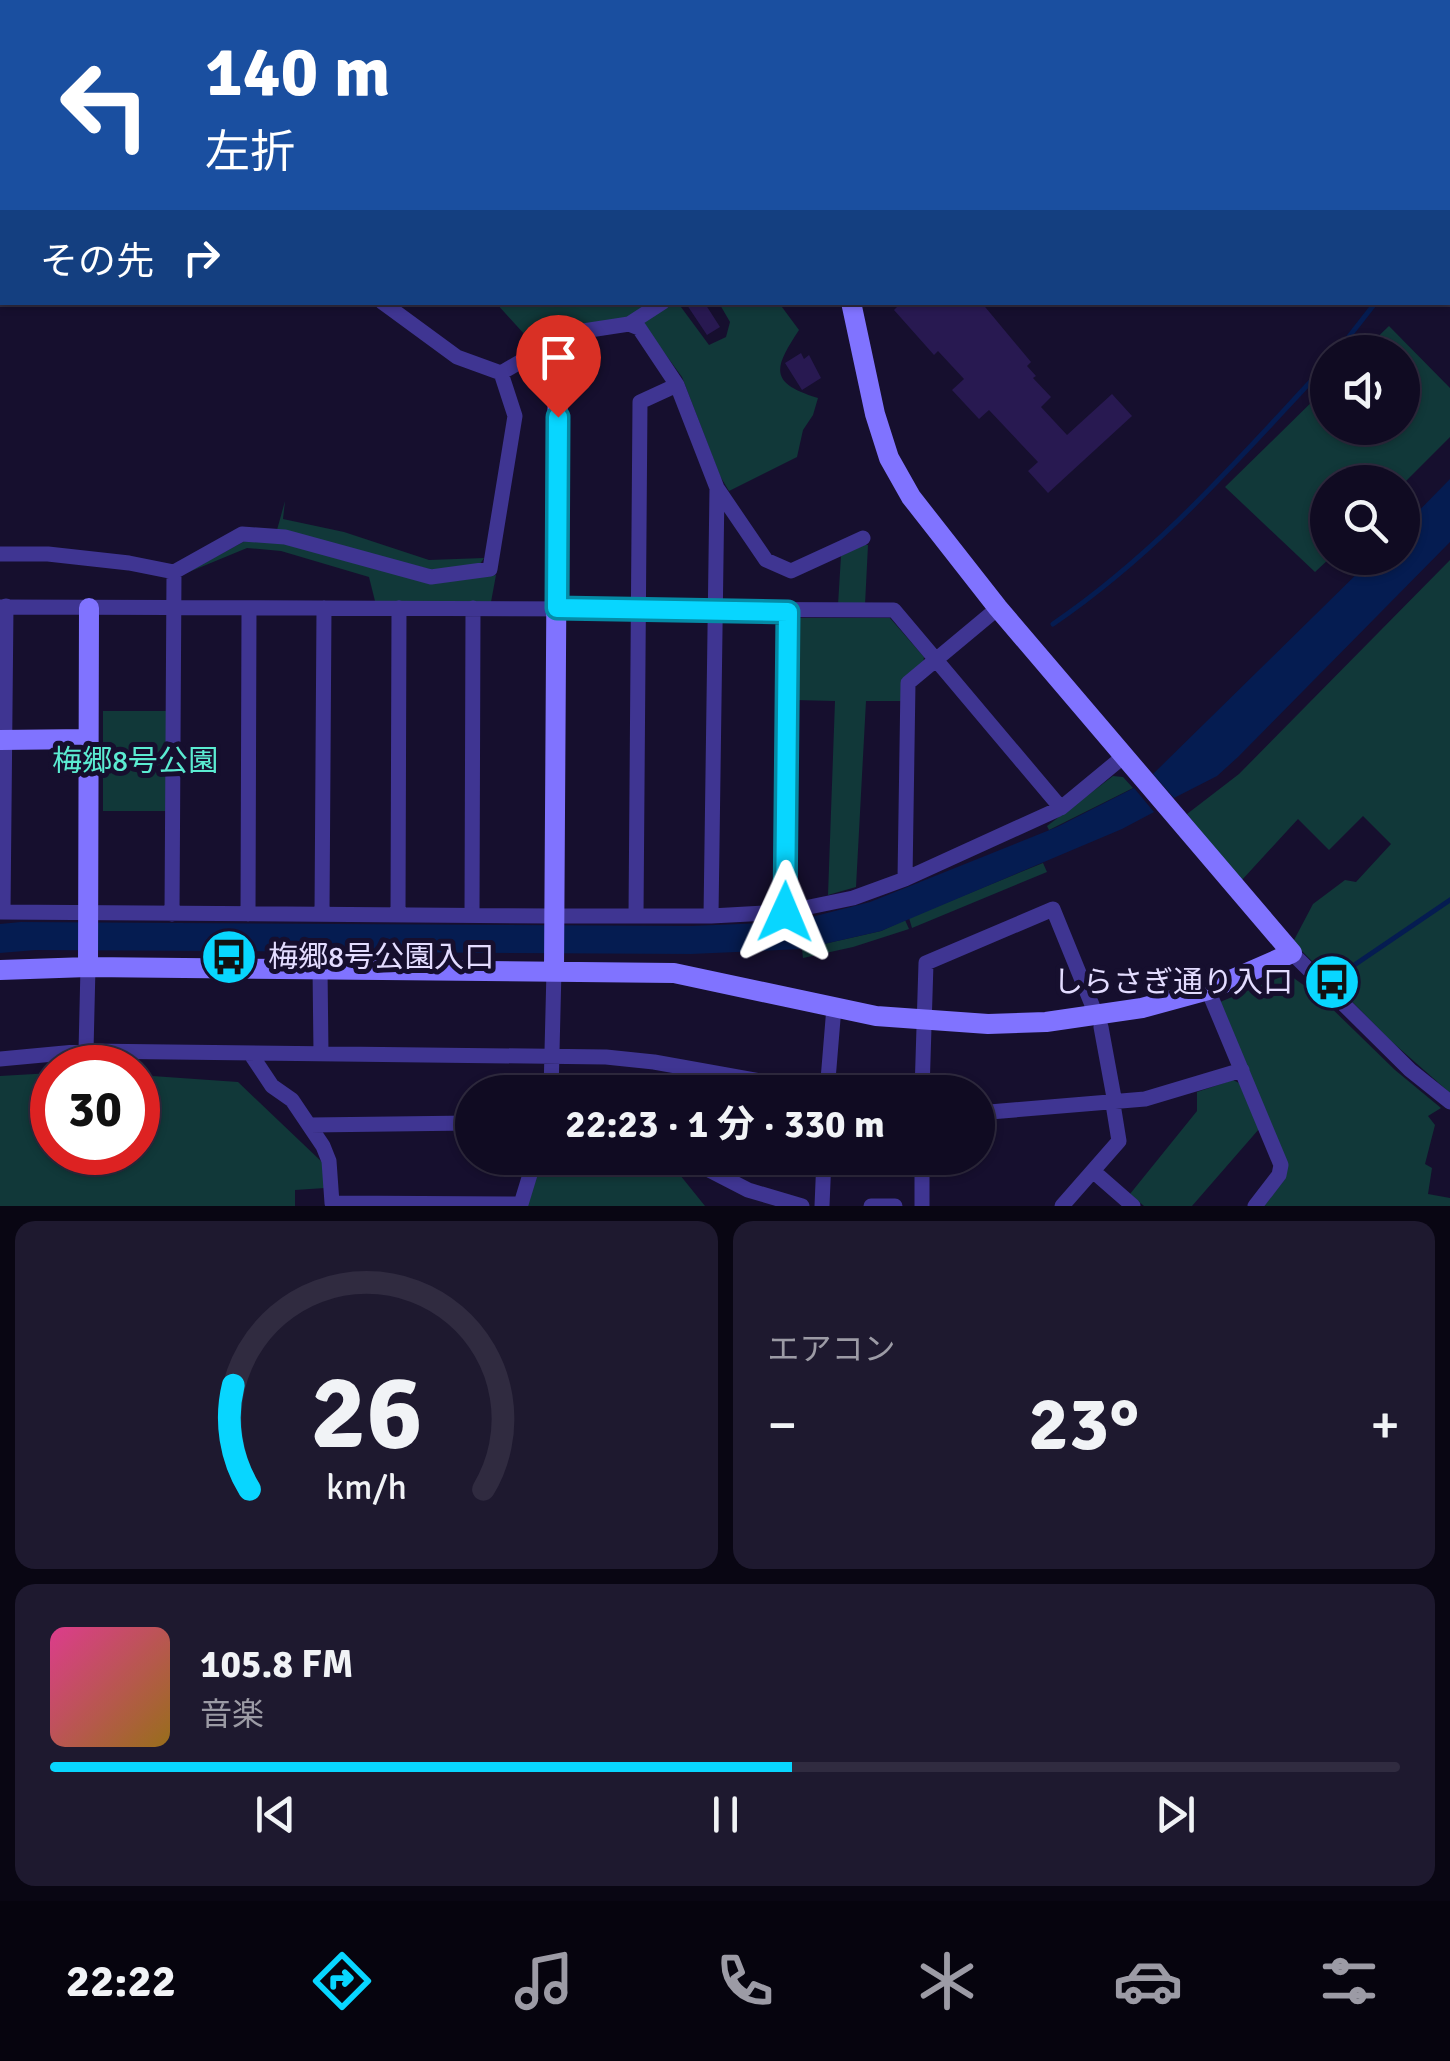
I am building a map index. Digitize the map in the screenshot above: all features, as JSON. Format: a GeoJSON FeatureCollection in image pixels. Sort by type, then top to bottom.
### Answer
{"type":"FeatureCollection","features":[{"type":"Feature","properties":{"kind":"street"},"geometry":{"type":"LineString","coordinates":[[386,305],[457,357],[502,373]]}},
{"type":"Feature","properties":{"kind":"street"},"geometry":{"type":"LineString","coordinates":[[502,373],[570,332],[629,324],[658,305]]}},
{"type":"Feature","properties":{"kind":"street"},"geometry":{"type":"LineString","coordinates":[[852,305],[875,414],[899,478],[998,608],[1292,953],[1410,1070],[1450,1102]]}},
{"type":"Feature","properties":{"kind":"street"},"geometry":{"type":"LineString","coordinates":[[629,324],[639,328],[677,385],[717,488],[766,560],[790,571],[863,538]]}},
{"type":"Feature","properties":{"kind":"street"},"geometry":{"type":"LineString","coordinates":[[552,1075],[558,340]]}},
{"type":"Feature","properties":{"kind":"street"},"geometry":{"type":"LineString","coordinates":[[0,554],[48,554],[174,572],[242,534],[285,537],[431,577],[490,568],[515,416],[502,373]]}},
{"type":"Feature","properties":{"kind":"street"},"geometry":{"type":"LineString","coordinates":[[636,916],[640,402],[677,385]]}},
{"type":"Feature","properties":{"kind":"street"},"geometry":{"type":"LineString","coordinates":[[711,916],[717,488]]}},
{"type":"Feature","properties":{"kind":"street"},"geometry":{"type":"LineString","coordinates":[[172,914],[174,572]]}},
{"type":"Feature","properties":{"kind":"street"},"geometry":{"type":"LineString","coordinates":[[1061,808],[894,610],[3,606],[1,912],[88,918],[172,914],[472,914],[554,920],[785,912],[854,898],[905,879],[1061,808],[1124,756]]}},
{"type":"Feature","properties":{"kind":"street"},"geometry":{"type":"LineString","coordinates":[[86,1045],[90,608]]}},
{"type":"Feature","properties":{"kind":"street"},"geometry":{"type":"LineString","coordinates":[[248,914],[249,608]]}},
{"type":"Feature","properties":{"kind":"street"},"geometry":{"type":"LineString","coordinates":[[322,914],[324,608]]}},
{"type":"Feature","properties":{"kind":"street"},"geometry":{"type":"LineString","coordinates":[[398,914],[400,608]]}},
{"type":"Feature","properties":{"kind":"street"},"geometry":{"type":"LineString","coordinates":[[472,914],[474,608]]}},
{"type":"Feature","properties":{"kind":"street"},"geometry":{"type":"LineString","coordinates":[[905,879],[908,684],[998,608]]}},
{"type":"Feature","properties":{"kind":"street"},"geometry":{"type":"LineString","coordinates":[[785,912],[788,612]]}},
{"type":"Feature","properties":{"kind":"street"},"geometry":{"type":"LineString","coordinates":[[2,740],[88,739]]}},
{"type":"Feature","properties":{"kind":"street"},"geometry":{"type":"LineString","coordinates":[[922,1075],[926,963],[1053,909],[1099,1022],[1119,1141],[1062,1206]]}},
{"type":"Feature","properties":{"kind":"street"},"geometry":{"type":"LineString","coordinates":[[0,970],[88,960],[320,968],[554,962],[674,973],[923,1021],[988,1024],[1099,1022],[1208,990],[1292,953]]}},
{"type":"Feature","properties":{"kind":"street"},"geometry":{"type":"LineString","coordinates":[[320,968],[321,1053]]}},
{"type":"Feature","properties":{"kind":"street"},"geometry":{"type":"LineString","coordinates":[[1208,990],[1282,1165],[1279,1176],[1255,1206]]}},
{"type":"Feature","properties":{"kind":"street"},"geometry":{"type":"LineString","coordinates":[[827,1075],[834,1006]]}},
{"type":"Feature","properties":{"kind":"street"},"geometry":{"type":"LineString","coordinates":[[160,1052],[606,1057],[728,1075]]}},
{"type":"Feature","properties":{"kind":"street"},"geometry":{"type":"LineString","coordinates":[[250,1054],[272,1086],[292,1100],[310,1125],[329,1161],[332,1204],[521,1204],[530,1175]]}},
{"type":"Feature","properties":{"kind":"street"},"geometry":{"type":"LineString","coordinates":[[0,1059],[30,1056]]}},
{"type":"Feature","properties":{"kind":"street"},"geometry":{"type":"LineString","coordinates":[[995,1112],[1114,1104],[1184,1089],[1242,1070]]}},
{"type":"Feature","properties":{"kind":"street"},"geometry":{"type":"LineString","coordinates":[[310,1125],[455,1123]]}},
{"type":"Feature","properties":{"kind":"street"},"geometry":{"type":"LineString","coordinates":[[1093,1171],[1133,1206]]}},
{"type":"Feature","properties":{"kind":"street"},"geometry":{"type":"LineString","coordinates":[[719,1175],[748,1190],[802,1206]]}},
{"type":"Feature","properties":{"kind":"street"},"geometry":{"type":"LineString","coordinates":[[822,1206],[823,1175]]}},
{"type":"Feature","properties":{"kind":"street"},"geometry":{"type":"LineString","coordinates":[[922,1175],[922,1206]]}},
{"type":"Feature","properties":{"kind":"street"},"geometry":{"type":"LineString","coordinates":[[874,1206],[895,1206]]}},
{"type":"Feature","properties":{"kind":"green space"},"geometry":{"type":"Polygon","coordinates":[[[498,305],[651,305],[632,317],[569,327],[536,347],[498,305]]]}},
{"type":"Feature","properties":{"kind":"green space"},"geometry":{"type":"Polygon","coordinates":[[[668,305],[679,305],[709,345],[726,337],[730,322],[720,305],[780,305],[799,330],[784,355],[780,373],[790,386],[818,398],[803,430],[797,457],[729,491],[682,377],[641,321],[668,305]]]}},
{"type":"Feature","properties":{"kind":"green space"},"geometry":{"type":"Polygon","coordinates":[[[1389,326],[1398,335],[1380,335],[1389,326]]]}},
{"type":"Feature","properties":{"kind":"green space"},"geometry":{"type":"Polygon","coordinates":[[[1420,358],[1450,388],[1450,437],[1420,467],[1310,465],[1310,567],[1225,487],[1310,404],[1310,445],[1420,445],[1420,358]]]}},
{"type":"Feature","properties":{"kind":"green space"},"geometry":{"type":"Polygon","coordinates":[[[285,501],[283,519],[344,532],[429,560],[484,558],[480,564],[433,570],[277,530],[285,501]]]}},
{"type":"Feature","properties":{"kind":"green space"},"geometry":{"type":"Polygon","coordinates":[[[245,541],[281,543],[431,584],[496,575],[491,602],[375,601],[369,577],[281,551],[247,548],[184,574],[245,541]]]}},
{"type":"Feature","properties":{"kind":"green space"},"geometry":{"type":"Polygon","coordinates":[[[868,545],[865,605],[838,605],[841,556],[868,545]]]}},
{"type":"Feature","properties":{"kind":"green space"},"geometry":{"type":"Polygon","coordinates":[[[1450,560],[1450,898],[1441,904],[1450,902],[1450,1093],[1391,1041],[1293,942],[1313,904],[1345,880],[1356,882],[1391,844],[1363,816],[1329,850],[1298,819],[1241,881],[1187,814],[1239,774],[1450,560]]]}},
{"type":"Feature","properties":{"kind":"green space"},"geometry":{"type":"Polygon","coordinates":[[[800,618],[890,618],[924,657],[901,701],[866,701],[856,887],[828,895],[835,701],[795,700],[795,622],[800,618]]]}},
{"type":"Feature","properties":{"kind":"green space","name":"梅郷8号公園"},"geometry":{"type":"Polygon","coordinates":[[[103,711],[166,711],[166,811],[103,811],[103,711]]]}},
{"type":"Feature","properties":{"kind":"green space"},"geometry":{"type":"Polygon","coordinates":[[[1113,776],[1123,777],[1133,788],[1049,830],[1047,826],[1113,776]]]}},
{"type":"Feature","properties":{"kind":"green space"},"geometry":{"type":"Polygon","coordinates":[[[1043,863],[1047,872],[912,928],[909,918],[1043,863]]]}},
{"type":"Feature","properties":{"kind":"green space"},"geometry":{"type":"Polygon","coordinates":[[[905,920],[909,929],[803,958],[802,949],[881,931],[905,920]]]}},
{"type":"Feature","properties":{"kind":"green space"},"geometry":{"type":"Polygon","coordinates":[[[1288,974],[1319,996],[1395,1070],[1441,1108],[1428,1116],[1435,1125],[1425,1164],[1432,1168],[1428,1194],[1450,1198],[1450,1206],[1264,1206],[1285,1179],[1288,1164],[1220,1002],[1288,974]]]}},
{"type":"Feature","properties":{"kind":"green space"},"geometry":{"type":"Polygon","coordinates":[[[30,1074],[30,1175],[160,1175],[160,1077],[238,1082],[323,1163],[325,1188],[295,1190],[295,1206],[0,1206],[0,1076],[30,1074]]]}},
{"type":"Feature","properties":{"kind":"green space"},"geometry":{"type":"Polygon","coordinates":[[[1233,1080],[1239,1083],[1259,1129],[1192,1206],[1144,1206],[1130,1194],[1197,1111],[1197,1092],[1233,1080]]]}},
{"type":"Feature","properties":{"kind":"green space"},"geometry":{"type":"Polygon","coordinates":[[[535,1175],[680,1175],[705,1206],[525,1206],[535,1175]]]}},
{"type":"Feature","properties":{"kind":"water"},"geometry":{"type":"Polygon","coordinates":[[[1450,479],[1450,542],[1420,572],[1420,510],[1450,479]]]}},
{"type":"Feature","properties":{"kind":"water"},"geometry":{"type":"Polygon","coordinates":[[[1356,575],[1417,575],[1217,776],[1174,798],[1153,774],[1356,575]]]}},
{"type":"Feature","properties":{"kind":"water"},"geometry":{"type":"Polygon","coordinates":[[[1134,788],[1154,812],[1122,829],[881,931],[802,949],[691,954],[36,950],[0,953],[0,924],[21,922],[691,926],[792,922],[870,902],[1057,827],[1134,788]]]}},
{"type":"Feature","properties":{"kind":"building"},"geometry":{"type":"Polygon","coordinates":[[[687,305],[706,305],[720,327],[707,335],[687,305]]]}},
{"type":"Feature","properties":{"kind":"building"},"geometry":{"type":"Polygon","coordinates":[[[899,305],[984,305],[1031,362],[1027,366],[1036,376],[1033,378],[1051,397],[1041,407],[1067,435],[1112,394],[1132,416],[1048,493],[1028,471],[1038,462],[989,410],[979,419],[952,390],[964,379],[938,351],[934,355],[894,310],[899,305]]]}},
{"type":"Feature","properties":{"kind":"building"},"geometry":{"type":"Polygon","coordinates":[[[801,353],[804,359],[809,355],[821,378],[802,390],[785,363],[801,353]]]}},
{"type":"Feature","properties":{"kind":"waterway"},"geometry":{"type":"LineString","coordinates":[[1350,335],[1374,305]]}},
{"type":"Feature","properties":{"kind":"waterway"},"geometry":{"type":"LineString","coordinates":[[1053,624],[1164,534],[1310,382]]}},
{"type":"Feature","properties":{"kind":"waterway"},"geometry":{"type":"LineString","coordinates":[[1344,972],[1450,900]]}},
{"type":"Feature","properties":{"kind":"place","name":"梅郷8号公園入口"},"geometry":{"type":"Point","coordinates":[229,957]}},
{"type":"Feature","properties":{"kind":"place","name":"しらさぎ通り入口"},"geometry":{"type":"Point","coordinates":[1332,982]}},
{"type":"Feature","properties":{"kind":"route"},"geometry":{"type":"LineString","coordinates":[[558,417],[557,608],[788,612],[785,912]]}}]}
